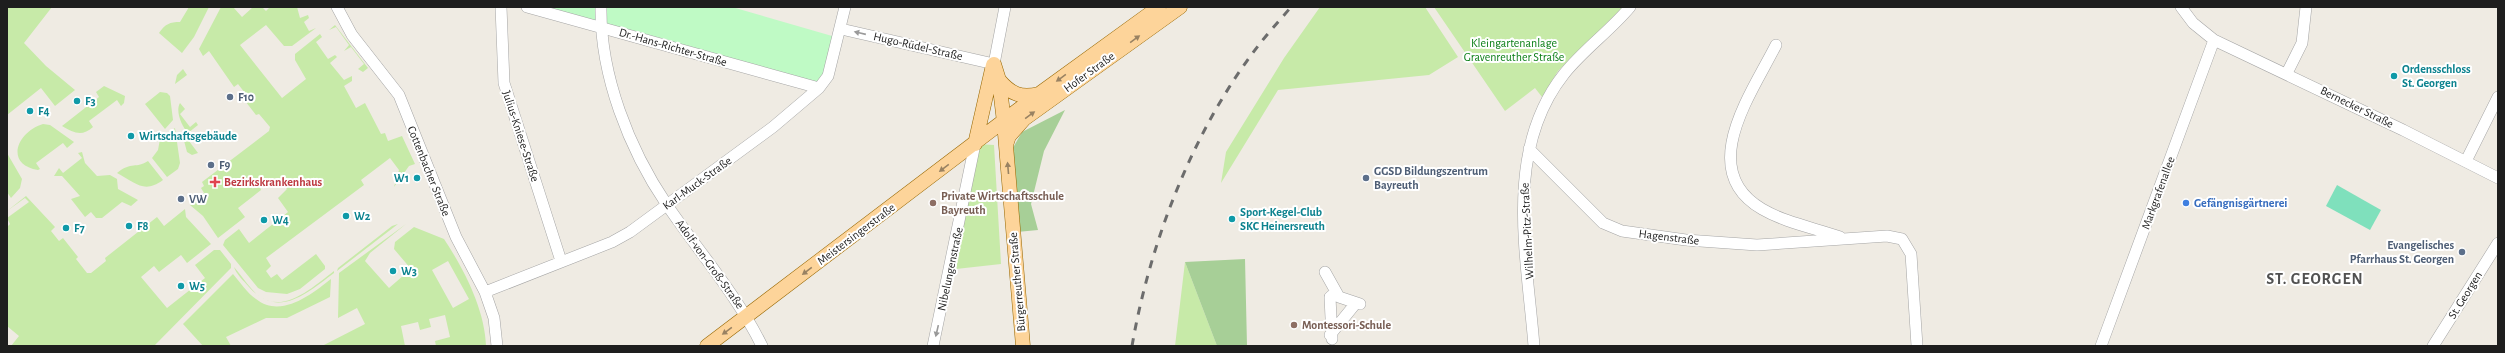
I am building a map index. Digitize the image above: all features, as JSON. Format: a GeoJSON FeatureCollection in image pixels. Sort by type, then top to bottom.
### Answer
{"type":"FeatureCollection","features":[{"type":"Feature","properties":{"kind":"main road","name":"Hofer Straße"},"geometry":{"type":"LineString","coordinates":[[1004,122],[1039,94],[1159,7]]}},
{"type":"Feature","properties":{"kind":"main road","name":"Hofer Straße"},"geometry":{"type":"LineString","coordinates":[[1006,145],[1010,136],[1024,119],[1180,7]]}},
{"type":"Feature","properties":{"kind":"main road","name":"Bürgerreuther Straße"},"geometry":{"type":"LineString","coordinates":[[994,64],[999,80],[1004,122],[1023,346]]}},
{"type":"Feature","properties":{"kind":"main road"},"geometry":{"type":"LineString","coordinates":[[975,144],[994,64]]}},
{"type":"Feature","properties":{"kind":"main road"},"geometry":{"type":"LineString","coordinates":[[999,80],[1012,93],[1018,96],[1039,94]]}},
{"type":"Feature","properties":{"kind":"main road"},"geometry":{"type":"LineString","coordinates":[[986,96],[997,98],[1002,104]]}},
{"type":"Feature","properties":{"kind":"main road","name":"Meistersingerstraße"},"geometry":{"type":"LineString","coordinates":[[707,346],[1004,122]]}},
{"type":"Feature","properties":{"kind":"street","name":"Cottenbacher Straße"},"geometry":{"type":"LineString","coordinates":[[337,7],[352,35],[399,95],[456,237],[485,292],[494,318],[497,346]]}},
{"type":"Feature","properties":{"kind":"street","name":"Julius-Kniese-Straße"},"geometry":{"type":"LineString","coordinates":[[501,7],[504,82],[561,261]]}},
{"type":"Feature","properties":{"kind":"street","name":"Dr.-Hans-Richter-Straße"},"geometry":{"type":"LineString","coordinates":[[527,7],[819,88]]}},
{"type":"Feature","properties":{"kind":"street","name":"Adolf-von-Groß-Straße"},"geometry":{"type":"LineString","coordinates":[[601,7],[600,27],[607,65],[628,132],[644,167],[667,205],[747,317],[762,346]]}},
{"type":"Feature","properties":{"kind":"street","name":"Karl-Muck-Straße"},"geometry":{"type":"LineString","coordinates":[[485,292],[612,242],[667,205],[773,127],[819,88],[828,76],[845,7]]}},
{"type":"Feature","properties":{"kind":"street"},"geometry":{"type":"LineString","coordinates":[[994,64],[1005,7]]}},
{"type":"Feature","properties":{"kind":"street","name":"Wilhelm-Pitz-Straße"},"geometry":{"type":"LineString","coordinates":[[1534,346],[1524,212],[1524,177],[1529,149],[1546,102],[1564,74],[1630,7]]}},
{"type":"Feature","properties":{"kind":"street","name":"Bernecker Straße"},"geometry":{"type":"LineString","coordinates":[[2181,7],[2193,23],[2214,40],[2287,73],[2498,178]]}},
{"type":"Feature","properties":{"kind":"street"},"geometry":{"type":"LineString","coordinates":[[2287,73],[2302,43],[2306,7]]}},
{"type":"Feature","properties":{"kind":"street","name":"Hugo-Rüdel-Straße"},"geometry":{"type":"LineString","coordinates":[[841,28],[994,64]]}},
{"type":"Feature","properties":{"kind":"street","name":"Markgrafenallee"},"geometry":{"type":"LineString","coordinates":[[2101,346],[2214,40]]}},
{"type":"Feature","properties":{"kind":"street","name":"Hagenstraße"},"geometry":{"type":"LineString","coordinates":[[1776,45],[1735,128],[1729,149],[1732,173],[1742,192],[1762,210],[1842,238]]}},
{"type":"Feature","properties":{"kind":"street"},"geometry":{"type":"LineString","coordinates":[[2466,161],[2498,97]]}},
{"type":"Feature","properties":{"kind":"street","name":"Nibelungenstraße"},"geometry":{"type":"LineString","coordinates":[[933,346],[975,144]]}},
{"type":"Feature","properties":{"kind":"street","name":"Hagenstraße"},"geometry":{"type":"LineString","coordinates":[[1529,149],[1603,223],[1622,231],[1686,240],[1757,245],[1842,238],[1892,236],[1902,239],[1911,254],[1917,346]]}},
{"type":"Feature","properties":{"kind":"street","name":"St. Georgen"},"geometry":{"type":"LineString","coordinates":[[2433,346],[2498,243]]}},
{"type":"Feature","properties":{"kind":"street"},"geometry":{"type":"LineString","coordinates":[[1325,272],[1336,292],[1339,298],[1358,304],[1330,337],[1330,297],[1336,292]]}},
{"type":"Feature","properties":{"kind":"green space"},"geometry":{"type":"Polygon","coordinates":[[[7,7],[52,7],[24,43],[46,66],[75,90],[55,106],[41,88],[7,115],[7,7]]]}},
{"type":"Feature","properties":{"kind":"green space"},"geometry":{"type":"Polygon","coordinates":[[[189,7],[209,7],[194,37],[182,53],[159,33],[163,27],[168,24],[180,22],[189,7]]]}},
{"type":"Feature","properties":{"kind":"green space"},"geometry":{"type":"Polygon","coordinates":[[[221,7],[233,7],[242,17],[253,7],[262,7],[266,11],[270,7],[297,7],[300,18],[308,15],[309,18],[304,22],[309,31],[316,28],[292,46],[284,46],[266,25],[240,45],[282,98],[306,79],[295,60],[295,54],[320,34],[322,37],[316,42],[328,59],[335,55],[337,57],[330,63],[344,80],[352,76],[352,81],[344,86],[356,108],[365,103],[381,134],[385,133],[388,141],[402,136],[415,164],[409,166],[394,187],[399,170],[390,158],[361,180],[364,185],[266,258],[271,266],[266,271],[271,278],[277,274],[282,280],[316,254],[325,266],[325,269],[300,289],[287,294],[266,292],[258,288],[223,245],[225,240],[239,229],[249,243],[288,212],[278,198],[287,189],[281,181],[274,186],[269,180],[260,187],[261,190],[238,208],[245,217],[218,238],[203,216],[190,205],[204,193],[201,188],[204,186],[202,182],[269,131],[270,127],[259,114],[256,115],[242,97],[245,93],[238,84],[234,87],[209,51],[203,56],[199,49],[221,7]]]}},
{"type":"Feature","properties":{"kind":"green space"},"geometry":{"type":"Polygon","coordinates":[[[528,7],[732,7],[839,38],[819,88],[528,7]]]}},
{"type":"Feature","properties":{"kind":"green space"},"geometry":{"type":"Polygon","coordinates":[[[1320,7],[1425,7],[1458,57],[1429,75],[1278,90],[1221,183],[1226,152],[1284,58],[1320,7]]]}},
{"type":"Feature","properties":{"kind":"green space","name":"Kleingartenanlage Gravenreuther Straße"},"geometry":{"type":"Polygon","coordinates":[[[1434,7],[1623,7],[1558,71],[1542,97],[1535,88],[1505,111],[1434,7]]]}},
{"type":"Feature","properties":{"kind":"green space"},"geometry":{"type":"Polygon","coordinates":[[[335,25],[368,68],[363,72],[358,69],[364,64],[351,47],[344,51],[349,45],[336,27],[329,30],[335,25]]]}},
{"type":"Feature","properties":{"kind":"green space"},"geometry":{"type":"Polygon","coordinates":[[[183,69],[187,75],[175,84],[177,75],[183,69]]]}},
{"type":"Feature","properties":{"kind":"green space"},"geometry":{"type":"Polygon","coordinates":[[[104,86],[125,96],[124,103],[121,106],[117,100],[89,121],[93,127],[85,132],[78,133],[70,131],[62,126],[99,97],[96,92],[104,86]]]}},
{"type":"Feature","properties":{"kind":"green space"},"geometry":{"type":"Polygon","coordinates":[[[160,92],[167,93],[170,96],[173,120],[165,129],[145,104],[160,92]]]}},
{"type":"Feature","properties":{"kind":"green space"},"geometry":{"type":"Polygon","coordinates":[[[180,103],[185,109],[180,114],[190,127],[196,122],[198,125],[188,133],[180,119],[178,110],[180,103]]]}},
{"type":"Feature","properties":{"kind":"green space"},"geometry":{"type":"Polygon","coordinates":[[[1065,110],[1044,151],[1031,204],[1038,230],[1017,232],[1010,153],[1022,132],[1065,110]]]}},
{"type":"Feature","properties":{"kind":"green space"},"geometry":{"type":"Polygon","coordinates":[[[43,124],[50,125],[74,142],[67,148],[63,143],[36,163],[40,169],[38,170],[27,167],[21,161],[18,155],[18,148],[21,140],[26,134],[43,124]]]}},
{"type":"Feature","properties":{"kind":"green space"},"geometry":{"type":"Polygon","coordinates":[[[175,128],[180,163],[178,169],[167,177],[152,158],[158,150],[160,139],[175,128]]]}},
{"type":"Feature","properties":{"kind":"green space"},"geometry":{"type":"Polygon","coordinates":[[[183,137],[186,137],[198,153],[192,155],[187,152],[183,137]]]}},
{"type":"Feature","properties":{"kind":"green space"},"geometry":{"type":"Polygon","coordinates":[[[978,144],[994,145],[1001,264],[956,269],[978,144]]]}},
{"type":"Feature","properties":{"kind":"green space"},"geometry":{"type":"Polygon","coordinates":[[[82,152],[85,163],[97,176],[110,175],[117,179],[118,189],[138,200],[131,206],[122,202],[102,218],[96,218],[91,212],[85,217],[71,199],[80,196],[62,176],[54,176],[59,168],[63,173],[82,158],[78,153],[82,152]]]}},
{"type":"Feature","properties":{"kind":"green space"},"geometry":{"type":"Polygon","coordinates":[[[7,153],[22,179],[20,188],[11,198],[7,192],[7,153]]]}},
{"type":"Feature","properties":{"kind":"green space"},"geometry":{"type":"Polygon","coordinates":[[[148,161],[163,180],[156,184],[145,187],[140,186],[117,173],[126,167],[140,165],[148,161]]]}},
{"type":"Feature","properties":{"kind":"green space"},"geometry":{"type":"Polygon","coordinates":[[[2337,185],[2381,210],[2370,230],[2326,206],[2337,185]]]}},
{"type":"Feature","properties":{"kind":"green space"},"geometry":{"type":"Polygon","coordinates":[[[26,196],[55,227],[51,231],[59,241],[63,238],[78,257],[76,259],[87,273],[91,273],[106,261],[105,258],[157,217],[164,226],[185,209],[186,217],[211,244],[187,263],[181,255],[159,272],[154,266],[141,277],[167,308],[205,278],[195,265],[214,250],[220,250],[231,264],[231,268],[154,346],[11,346],[19,336],[7,326],[7,227],[10,224],[7,218],[29,202],[25,198],[7,211],[26,196]]]}},
{"type":"Feature","properties":{"kind":"green space"},"geometry":{"type":"Polygon","coordinates":[[[398,224],[337,271],[338,268],[392,226],[398,224]]]}},
{"type":"Feature","properties":{"kind":"green space"},"geometry":{"type":"Polygon","coordinates":[[[406,224],[370,253],[365,261],[389,288],[411,269],[394,249],[395,242],[414,227],[444,239],[459,263],[478,304],[485,332],[486,346],[436,346],[435,341],[450,337],[445,315],[429,319],[431,327],[420,330],[418,322],[401,326],[405,346],[322,346],[365,324],[357,308],[338,318],[339,273],[406,224]],[[448,261],[432,270],[453,308],[469,299],[448,261]]]}},
{"type":"Feature","properties":{"kind":"green space"},"geometry":{"type":"Polygon","coordinates":[[[1245,259],[1247,346],[1217,346],[1185,262],[1245,259]]]}},
{"type":"Feature","properties":{"kind":"green space"},"geometry":{"type":"Polygon","coordinates":[[[1185,262],[1217,346],[1175,346],[1185,262]]]}},
{"type":"Feature","properties":{"kind":"green space"},"geometry":{"type":"Polygon","coordinates":[[[234,267],[249,286],[254,292],[236,272],[234,267]]]}},
{"type":"Feature","properties":{"kind":"green space"},"geometry":{"type":"Polygon","coordinates":[[[334,271],[334,273],[303,295],[292,300],[279,302],[299,296],[334,271]]]}},
{"type":"Feature","properties":{"kind":"green space"},"geometry":{"type":"Polygon","coordinates":[[[233,274],[250,294],[266,304],[276,306],[296,302],[306,297],[331,279],[330,297],[287,318],[266,318],[226,337],[231,346],[203,346],[183,324],[233,274]]]}},
{"type":"Feature","properties":{"kind":"railway"},"geometry":{"type":"LineString","coordinates":[[1132,346],[1150,267],[1177,188],[1194,150],[1213,114],[1235,79],[1258,46],[1291,7]]}},
{"type":"Feature","properties":{"kind":"place","name":"Ordensschloss St. Georgen"},"geometry":{"type":"Point","coordinates":[2394,76]}},
{"type":"Feature","properties":{"kind":"place","name":"F10"},"geometry":{"type":"Point","coordinates":[230,97]}},
{"type":"Feature","properties":{"kind":"place","name":"F3"},"geometry":{"type":"Point","coordinates":[77,101]}},
{"type":"Feature","properties":{"kind":"place","name":"F4"},"geometry":{"type":"Point","coordinates":[30,111]}},
{"type":"Feature","properties":{"kind":"place","name":"Wirtschaftsgebäude"},"geometry":{"type":"Point","coordinates":[131,136]}},
{"type":"Feature","properties":{"kind":"place","name":"F9"},"geometry":{"type":"Point","coordinates":[211,165]}},
{"type":"Feature","properties":{"kind":"place","name":"W1"},"geometry":{"type":"Point","coordinates":[417,178]}},
{"type":"Feature","properties":{"kind":"place","name":"GGSD Bildungszentrum Bayreuth"},"geometry":{"type":"Point","coordinates":[1366,178]}},
{"type":"Feature","properties":{"kind":"place","name":"Bezirkskrankenhaus"},"geometry":{"type":"Point","coordinates":[215,182]}},
{"type":"Feature","properties":{"kind":"place","name":"VW"},"geometry":{"type":"Point","coordinates":[181,199]}},
{"type":"Feature","properties":{"kind":"place","name":"Private Wirtschaftsschule Bayreuth"},"geometry":{"type":"Point","coordinates":[933,203]}},
{"type":"Feature","properties":{"kind":"place","name":"Gefängnisgärtnerei"},"geometry":{"type":"Point","coordinates":[2186,203]}},
{"type":"Feature","properties":{"kind":"place","name":"W2"},"geometry":{"type":"Point","coordinates":[346,216]}},
{"type":"Feature","properties":{"kind":"place","name":"Sport-Kegel-Club SKC Heinersreuth"},"geometry":{"type":"Point","coordinates":[1232,219]}},
{"type":"Feature","properties":{"kind":"place","name":"W4"},"geometry":{"type":"Point","coordinates":[264,220]}},
{"type":"Feature","properties":{"kind":"place","name":"F8"},"geometry":{"type":"Point","coordinates":[129,226]}},
{"type":"Feature","properties":{"kind":"place","name":"F7"},"geometry":{"type":"Point","coordinates":[66,228]}},
{"type":"Feature","properties":{"kind":"place","name":"Evangelisches Pfarrhaus St. Georgen"},"geometry":{"type":"Point","coordinates":[2462,252]}},
{"type":"Feature","properties":{"kind":"place","name":"W3"},"geometry":{"type":"Point","coordinates":[393,271]}},
{"type":"Feature","properties":{"kind":"place","name":"W5"},"geometry":{"type":"Point","coordinates":[181,286]}},
{"type":"Feature","properties":{"kind":"place","name":"Montessori-Schule"},"geometry":{"type":"Point","coordinates":[1294,325]}},
{"type":"Feature","properties":{"kind":"district","name":"ST. GEORGEN"},"geometry":{"type":"Point","coordinates":[2315,279]}}]}
